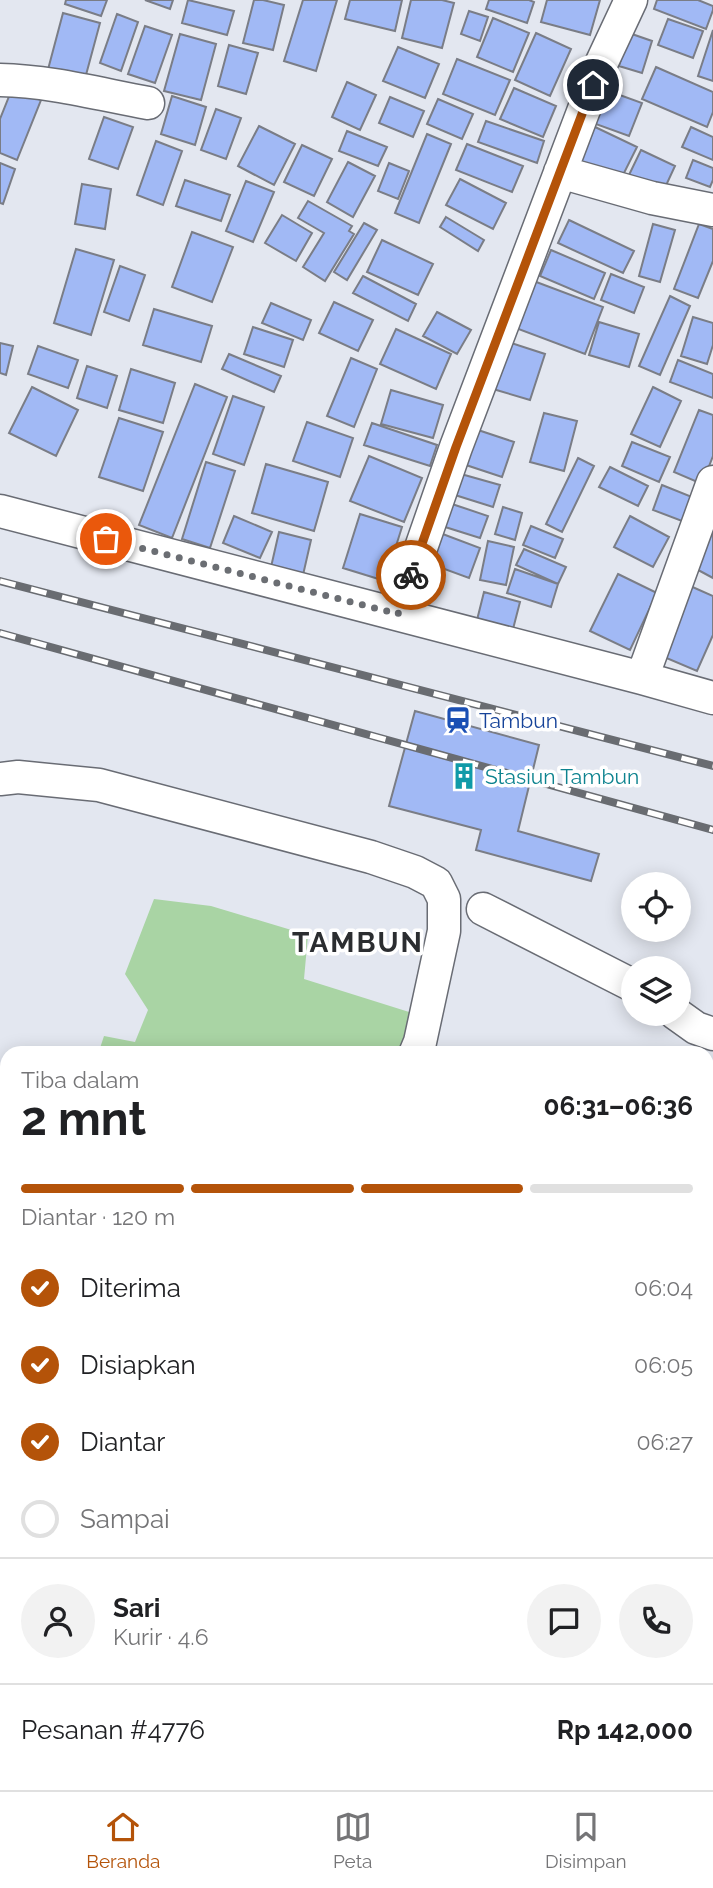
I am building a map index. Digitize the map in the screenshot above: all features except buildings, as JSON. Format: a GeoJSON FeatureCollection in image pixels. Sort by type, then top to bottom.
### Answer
{"type":"FeatureCollection","features":[{"type":"Feature","properties":{"kind":"street"},"geometry":{"type":"LineString","coordinates":[[398,614],[456,447],[560,172],[602,62],[631,0]]}},
{"type":"Feature","properties":{"kind":"street"},"geometry":{"type":"LineString","coordinates":[[0,80],[60,85],[148,103]]}},
{"type":"Feature","properties":{"kind":"street"},"geometry":{"type":"LineString","coordinates":[[560,172],[652,198],[713,210]]}},
{"type":"Feature","properties":{"kind":"street"},"geometry":{"type":"LineString","coordinates":[[642,678],[713,482]]}},
{"type":"Feature","properties":{"kind":"street"},"geometry":{"type":"LineString","coordinates":[[0,512],[713,698]]}},
{"type":"Feature","properties":{"kind":"street"},"geometry":{"type":"LineString","coordinates":[[0,779],[18,777],[99,785],[371,857],[415,872],[436,883],[444,899],[444,931],[418,1046]]}},
{"type":"Feature","properties":{"kind":"street"},"geometry":{"type":"LineString","coordinates":[[483,909],[621,979]]}},
{"type":"Feature","properties":{"kind":"street"},"geometry":{"type":"LineString","coordinates":[[691,1024],[713,1034]]}},
{"type":"Feature","properties":{"kind":"green space"},"geometry":{"type":"Polygon","coordinates":[[[154,899],[211,906],[308,935],[304,979],[425,1017],[417,1046],[101,1046],[104,1036],[135,1042],[148,1010],[125,974],[154,899]]]}},
{"type":"Feature","properties":{"kind":"railway"},"geometry":{"type":"LineString","coordinates":[[0,581],[713,766]]}},
{"type":"Feature","properties":{"kind":"railway"},"geometry":{"type":"LineString","coordinates":[[0,633],[713,830]]}},
{"type":"Feature","properties":{"kind":"way so far"},"geometry":{"type":"LineString","coordinates":[[106,539],[398,614],[411,575]]}},
{"type":"Feature","properties":{"kind":"place","name":"Tambun"},"geometry":{"type":"Point","coordinates":[458,720]}},
{"type":"Feature","properties":{"kind":"place","name":"Stasiun Tambun"},"geometry":{"type":"Point","coordinates":[464,776]}},
{"type":"Feature","properties":{"kind":"district","name":"TAMBUN"},"geometry":{"type":"Point","coordinates":[358,942]}},
{"type":"Feature","properties":{"kind":"route"},"geometry":{"type":"LineString","coordinates":[[411,575],[456,447],[593,85]]}}]}
